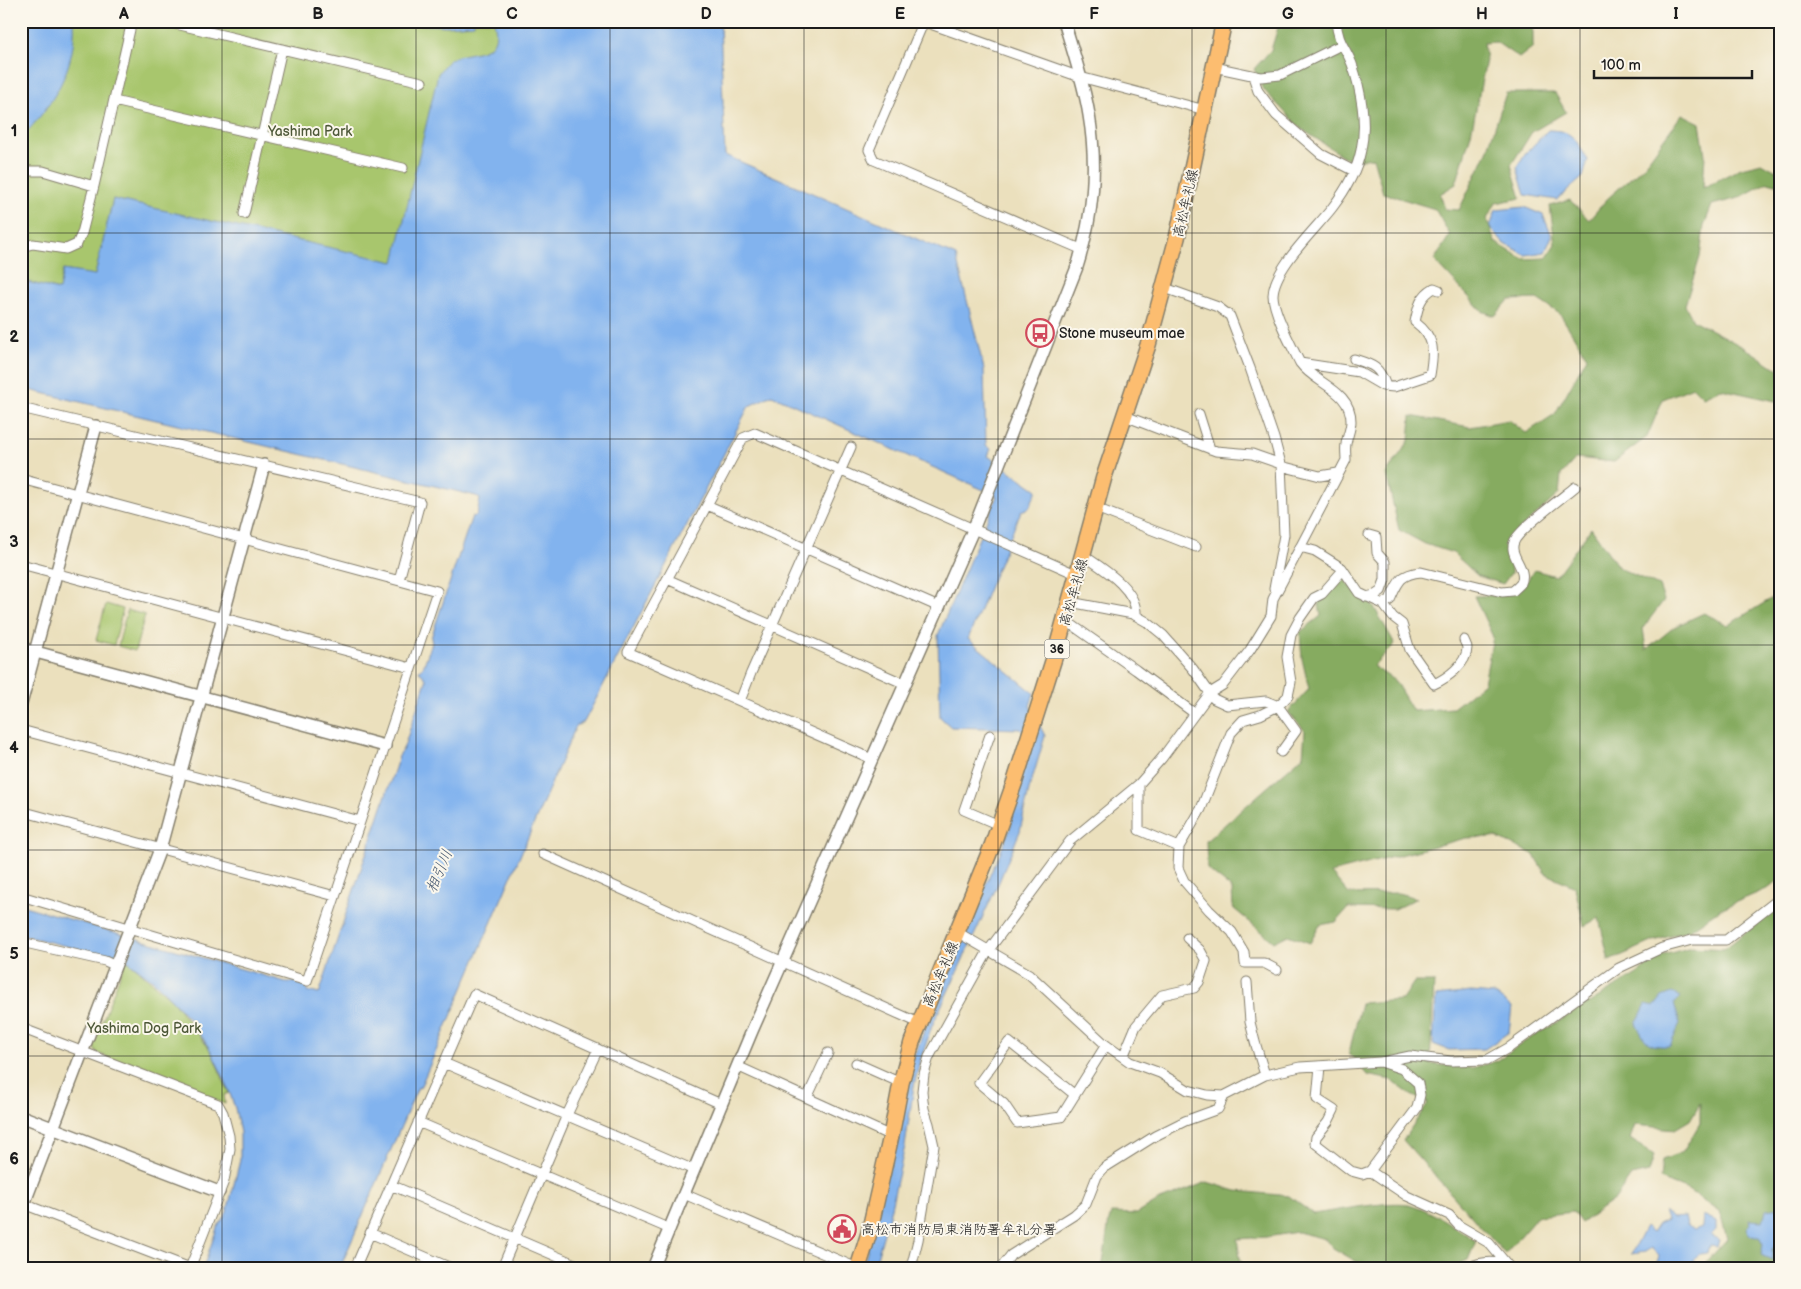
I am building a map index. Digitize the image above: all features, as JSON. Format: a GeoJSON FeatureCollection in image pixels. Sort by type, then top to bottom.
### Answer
{"type":"FeatureCollection","features":[{"type":"Feature","properties":{"kind":"main road","name":"高松牟礼線"},"geometry":{"type":"LineString","coordinates":[[857,1268],[869,1233],[901,1083],[919,1023],[999,825],[1020,765],[1065,620],[1104,477],[1165,288],[1188,195],[1224,21]]}},
{"type":"Feature","properties":{"kind":"street"},"geometry":{"type":"LineString","coordinates":[[21,248],[33,244],[66,249],[76,244],[82,233],[132,21]]}},
{"type":"Feature","properties":{"kind":"street"},"geometry":{"type":"LineString","coordinates":[[163,21],[422,82]]}},
{"type":"Feature","properties":{"kind":"street"},"geometry":{"type":"LineString","coordinates":[[1083,250],[874,160],[869,150],[923,21],[1080,77],[1205,110]]}},
{"type":"Feature","properties":{"kind":"street"},"geometry":{"type":"LineString","coordinates":[[653,1268],[783,961],[939,607],[976,531],[986,494],[1078,267],[1087,237],[1094,194],[1094,167],[1089,115],[1064,21]]}},
{"type":"Feature","properties":{"kind":"street"},"geometry":{"type":"LineString","coordinates":[[1273,599],[1346,460],[1346,444],[1351,420],[1348,406],[1341,395],[1305,370],[1276,310],[1273,296],[1286,264],[1333,207],[1345,189],[1361,151],[1363,133],[1362,110],[1351,63],[1341,45],[1336,21]]}},
{"type":"Feature","properties":{"kind":"street"},"geometry":{"type":"LineString","coordinates":[[1214,67],[1260,77],[1280,75],[1341,45]]}},
{"type":"Feature","properties":{"kind":"street"},"geometry":{"type":"LineString","coordinates":[[244,214],[282,49]]}},
{"type":"Feature","properties":{"kind":"street"},"geometry":{"type":"LineString","coordinates":[[1253,76],[1258,91],[1276,115],[1321,154],[1354,171]]}},
{"type":"Feature","properties":{"kind":"street"},"geometry":{"type":"LineString","coordinates":[[114,101],[403,168]]}},
{"type":"Feature","properties":{"kind":"street"},"geometry":{"type":"LineString","coordinates":[[21,171],[43,171],[94,186]]}},
{"type":"Feature","properties":{"kind":"street"},"geometry":{"type":"LineString","coordinates":[[911,1268],[918,1240],[934,1146],[924,1109],[922,1091],[929,1057],[988,951],[1070,841],[1139,784],[1162,758],[1210,693],[1223,685],[1250,650],[1271,616],[1284,535],[1281,465],[1254,376],[1230,316],[1218,307],[1165,288]]}},
{"type":"Feature","properties":{"kind":"street"},"geometry":{"type":"LineString","coordinates":[[1300,362],[1359,372],[1386,386],[1394,388],[1430,375],[1434,352],[1433,343],[1423,328],[1415,322],[1419,303],[1427,292],[1434,288],[1439,290]]}},
{"type":"Feature","properties":{"kind":"street"},"geometry":{"type":"LineString","coordinates":[[1354,359],[1374,365],[1382,374],[1386,386]]}},
{"type":"Feature","properties":{"kind":"street"},"geometry":{"type":"LineString","coordinates":[[21,408],[420,502],[399,580]]}},
{"type":"Feature","properties":{"kind":"street"},"geometry":{"type":"LineString","coordinates":[[1200,414],[1210,449]]}},
{"type":"Feature","properties":{"kind":"street"},"geometry":{"type":"LineString","coordinates":[[1125,416],[1216,451],[1252,454],[1281,465],[1320,476],[1338,474]]}},
{"type":"Feature","properties":{"kind":"street"},"geometry":{"type":"LineString","coordinates":[[21,704],[96,426]]}},
{"type":"Feature","properties":{"kind":"street"},"geometry":{"type":"LineString","coordinates":[[872,759],[628,652],[743,438],[755,433],[1078,575]]}},
{"type":"Feature","properties":{"kind":"street"},"geometry":{"type":"LineString","coordinates":[[740,702],[851,447]]}},
{"type":"Feature","properties":{"kind":"street"},"geometry":{"type":"LineString","coordinates":[[21,1028],[83,1052],[218,1104],[223,1113],[230,1144],[224,1181],[190,1268],[22,1206],[83,1052],[160,849],[264,465]]}},
{"type":"Feature","properties":{"kind":"street"},"geometry":{"type":"LineString","coordinates":[[21,479],[437,590],[307,981],[129,931],[21,896]]}},
{"type":"Feature","properties":{"kind":"street"},"geometry":{"type":"LineString","coordinates":[[1383,604],[1390,600],[1397,584],[1408,573],[1421,572],[1502,592],[1512,591],[1520,583],[1523,573],[1513,551],[1514,542],[1521,531],[1575,487]]}},
{"type":"Feature","properties":{"kind":"street"},"geometry":{"type":"LineString","coordinates":[[707,504],[939,607]]}},
{"type":"Feature","properties":{"kind":"street"},"geometry":{"type":"LineString","coordinates":[[1096,508],[1196,547]]}},
{"type":"Feature","properties":{"kind":"street"},"geometry":{"type":"LineString","coordinates":[[1365,597],[1375,595],[1381,591],[1386,571],[1385,562],[1377,553],[1376,537],[1369,535]]}},
{"type":"Feature","properties":{"kind":"street"},"geometry":{"type":"LineString","coordinates":[[1300,546],[1315,552],[1343,570],[1359,593],[1383,604],[1393,617],[1402,624],[1410,650],[1434,684],[1444,679],[1462,663],[1467,648],[1464,640]]}},
{"type":"Feature","properties":{"kind":"street"},"geometry":{"type":"LineString","coordinates":[[1083,555],[1110,573],[1127,590],[1136,608],[1136,616]]}},
{"type":"Feature","properties":{"kind":"street"},"geometry":{"type":"LineString","coordinates":[[21,564],[411,668]]}},
{"type":"Feature","properties":{"kind":"street"},"geometry":{"type":"LineString","coordinates":[[1277,970],[1264,963],[1245,963],[1244,952],[1232,932],[1209,910],[1184,881],[1178,868],[1179,846],[1201,809],[1231,733],[1243,720],[1260,715],[1278,706],[1288,696],[1291,682],[1287,658],[1290,636],[1314,598],[1322,594],[1343,570]]}},
{"type":"Feature","properties":{"kind":"street"},"geometry":{"type":"LineString","coordinates":[[667,579],[905,684]]}},
{"type":"Feature","properties":{"kind":"street"},"geometry":{"type":"LineString","coordinates":[[1070,602],[1136,616],[1147,622],[1163,635],[1193,669],[1214,699],[1227,705],[1266,700],[1278,706],[1296,731],[1281,752]]}},
{"type":"Feature","properties":{"kind":"street"},"geometry":{"type":"LineString","coordinates":[[1065,620],[1194,713]]}},
{"type":"Feature","properties":{"kind":"street"},"geometry":{"type":"LineString","coordinates":[[21,648],[385,746]]}},
{"type":"Feature","properties":{"kind":"street"},"geometry":{"type":"LineString","coordinates":[[21,730],[360,821]]}},
{"type":"Feature","properties":{"kind":"street"},"geometry":{"type":"LineString","coordinates":[[990,735],[964,810],[999,825]]}},
{"type":"Feature","properties":{"kind":"street"},"geometry":{"type":"LineString","coordinates":[[1139,784],[1139,830],[1179,846]]}},
{"type":"Feature","properties":{"kind":"street"},"geometry":{"type":"LineString","coordinates":[[21,812],[336,896]]}},
{"type":"Feature","properties":{"kind":"street"},"geometry":{"type":"LineString","coordinates":[[543,854],[919,1023]]}},
{"type":"Feature","properties":{"kind":"street"},"geometry":{"type":"LineString","coordinates":[[957,932],[1029,974],[1106,1045],[1130,1062],[1160,1073],[1188,1090],[1207,1096],[1224,1096],[1265,1075],[1300,1067],[1381,1062],[1410,1056],[1450,1061],[1487,1060],[1510,1047],[1619,968],[1670,946],[1692,940],[1726,940],[1780,898]]}},
{"type":"Feature","properties":{"kind":"street"},"geometry":{"type":"LineString","coordinates":[[1123,1057],[1136,1026],[1162,995],[1194,988],[1199,982],[1206,962],[1200,950],[1187,938]]}},
{"type":"Feature","properties":{"kind":"street"},"geometry":{"type":"LineString","coordinates":[[21,942],[117,963]]}},
{"type":"Feature","properties":{"kind":"street"},"geometry":{"type":"LineString","coordinates":[[1247,982],[1250,1022],[1254,1042],[1265,1075]]}},
{"type":"Feature","properties":{"kind":"street"},"geometry":{"type":"LineString","coordinates":[[355,1268],[474,994],[722,1104]]}},
{"type":"Feature","properties":{"kind":"street"},"geometry":{"type":"LineString","coordinates":[[1075,1095],[1009,1042],[979,1083],[1004,1104],[1017,1123],[1061,1117],[1075,1095],[1106,1045]]}},
{"type":"Feature","properties":{"kind":"street"},"geometry":{"type":"LineString","coordinates":[[502,1268],[541,1174],[598,1049]]}},
{"type":"Feature","properties":{"kind":"street"},"geometry":{"type":"LineString","coordinates":[[807,1098],[828,1053]]}},
{"type":"Feature","properties":{"kind":"street"},"geometry":{"type":"LineString","coordinates":[[1320,1066],[1317,1098],[1334,1110],[1328,1122],[1316,1137],[1316,1144],[1351,1171],[1362,1174],[1370,1171],[1417,1108],[1420,1095],[1418,1083],[1402,1069],[1381,1062]]}},
{"type":"Feature","properties":{"kind":"street"},"geometry":{"type":"LineString","coordinates":[[444,1063],[694,1170]]}},
{"type":"Feature","properties":{"kind":"street"},"geometry":{"type":"LineString","coordinates":[[856,1063],[901,1083]]}},
{"type":"Feature","properties":{"kind":"street"},"geometry":{"type":"LineString","coordinates":[[737,1066],[891,1136]]}},
{"type":"Feature","properties":{"kind":"street"},"geometry":{"type":"LineString","coordinates":[[1001,1268],[1011,1255],[1067,1220],[1086,1204],[1098,1176],[1104,1168],[1155,1136],[1185,1121],[1218,1109],[1224,1096]]}},
{"type":"Feature","properties":{"kind":"street"},"geometry":{"type":"LineString","coordinates":[[21,1116],[219,1192]]}},
{"type":"Feature","properties":{"kind":"street"},"geometry":{"type":"LineString","coordinates":[[418,1122],[670,1229]]}},
{"type":"Feature","properties":{"kind":"street"},"geometry":{"type":"LineString","coordinates":[[1370,1171],[1407,1196],[1449,1216],[1458,1225],[1489,1244],[1507,1266]]}},
{"type":"Feature","properties":{"kind":"street"},"geometry":{"type":"LineString","coordinates":[[391,1184],[584,1268]]}},
{"type":"Feature","properties":{"kind":"street"},"geometry":{"type":"LineString","coordinates":[[684,1194],[857,1268]]}},
{"type":"Feature","properties":{"kind":"street"},"geometry":{"type":"LineString","coordinates":[[370,1233],[451,1268]]}},
{"type":"Feature","properties":{"kind":"street"},"geometry":{"type":"LineString","coordinates":[[1468,1268],[1475,1264],[1496,1262],[1507,1266]]}},
{"type":"Feature","properties":{"kind":"green space","name":"Yashima Park"},"geometry":{"type":"Polygon","coordinates":[[[62,21],[495,21],[497,37],[395,265],[113,199],[95,276],[63,270],[59,290],[23,281],[21,288],[21,125],[62,21]]]}},
{"type":"Feature","properties":{"kind":"green space"},"geometry":{"type":"Polygon","coordinates":[[[1280,21],[1530,21],[1533,32],[1533,47],[1519,58],[1496,42],[1483,43],[1486,60],[1471,134],[1456,184],[1440,194],[1445,209],[1459,210],[1487,152],[1506,93],[1555,93],[1566,112],[1532,132],[1511,165],[1521,198],[1496,203],[1487,219],[1495,242],[1523,259],[1546,258],[1555,244],[1550,206],[1570,200],[1589,220],[1607,199],[1644,166],[1682,114],[1700,123],[1705,155],[1703,188],[1741,168],[1762,163],[1778,172],[1780,168],[1780,185],[1768,182],[1739,198],[1712,205],[1704,226],[1700,257],[1685,305],[1693,320],[1752,352],[1780,371],[1780,402],[1721,389],[1703,397],[1693,387],[1663,399],[1647,437],[1614,462],[1576,458],[1561,475],[1559,494],[1510,538],[1511,573],[1503,584],[1478,576],[1453,553],[1425,544],[1399,530],[1386,474],[1409,441],[1411,416],[1470,427],[1509,420],[1526,433],[1555,414],[1587,357],[1560,314],[1537,299],[1509,300],[1495,316],[1482,311],[1434,260],[1450,235],[1435,209],[1383,193],[1373,158],[1350,161],[1300,128],[1263,89],[1254,69],[1271,50],[1280,21]]]}},
{"type":"Feature","properties":{"kind":"green space"},"geometry":{"type":"Polygon","coordinates":[[[1591,528],[1619,568],[1659,586],[1664,600],[1643,628],[1646,650],[1674,627],[1704,613],[1728,625],[1774,597],[1780,585],[1780,879],[1769,888],[1720,909],[1690,930],[1654,941],[1609,961],[1599,918],[1584,926],[1575,887],[1545,873],[1533,854],[1495,837],[1466,838],[1331,873],[1349,894],[1398,893],[1417,898],[1395,909],[1348,908],[1336,922],[1320,925],[1310,943],[1288,935],[1274,942],[1233,908],[1232,889],[1207,869],[1206,841],[1303,756],[1305,731],[1288,712],[1309,689],[1302,659],[1300,632],[1321,616],[1318,600],[1343,579],[1374,607],[1395,644],[1373,666],[1395,681],[1413,711],[1453,708],[1484,683],[1493,637],[1474,596],[1506,595],[1523,587],[1534,570],[1556,576],[1591,528]]]}},
{"type":"Feature","properties":{"kind":"green space"},"geometry":{"type":"Polygon","coordinates":[[[106,604],[123,609],[114,645],[96,640],[106,604]]]}},
{"type":"Feature","properties":{"kind":"green space"},"geometry":{"type":"Polygon","coordinates":[[[127,610],[145,615],[135,651],[118,646],[127,610]]]}},
{"type":"Feature","properties":{"kind":"green space"},"geometry":{"type":"Polygon","coordinates":[[[1780,906],[1780,1268],[1701,1268],[1727,1239],[1720,1212],[1688,1190],[1660,1179],[1662,1160],[1683,1152],[1700,1123],[1700,1103],[1690,1120],[1675,1129],[1635,1125],[1630,1139],[1654,1155],[1649,1172],[1631,1176],[1615,1199],[1581,1223],[1573,1212],[1538,1216],[1505,1254],[1403,1140],[1428,1103],[1411,1095],[1391,1080],[1367,1075],[1349,1053],[1361,1003],[1402,1000],[1414,982],[1434,982],[1430,1064],[1472,1068],[1497,1061],[1524,1042],[1637,974],[1660,956],[1692,947],[1724,949],[1780,906]]]}},
{"type":"Feature","properties":{"kind":"green space","name":"Yashima Dog Park"},"geometry":{"type":"Polygon","coordinates":[[[126,959],[173,1001],[211,1051],[229,1093],[224,1095],[225,1104],[97,1053],[93,1046],[126,959]]]}},
{"type":"Feature","properties":{"kind":"green space"},"geometry":{"type":"Polygon","coordinates":[[[1207,1182],[1237,1191],[1289,1196],[1313,1214],[1378,1204],[1412,1205],[1437,1216],[1476,1241],[1468,1260],[1449,1268],[1375,1268],[1364,1266],[1333,1248],[1326,1239],[1297,1232],[1237,1239],[1240,1258],[1244,1268],[1102,1268],[1111,1213],[1137,1214],[1158,1201],[1207,1182]]]}},
{"type":"Feature","properties":{"kind":"water"},"geometry":{"type":"Polygon","coordinates":[[[21,21],[74,21],[74,38],[67,70],[60,85],[43,113],[21,138],[21,21]]]}},
{"type":"Feature","properties":{"kind":"water"},"geometry":{"type":"Polygon","coordinates":[[[362,21],[474,21],[474,24],[446,26],[362,21]]]}},
{"type":"Feature","properties":{"kind":"water","name":"相引川"},"geometry":{"type":"Polygon","coordinates":[[[494,21],[720,21],[725,155],[956,256],[984,369],[986,445],[991,449],[988,456],[1037,490],[1029,508],[1021,511],[968,639],[1034,693],[1030,706],[1045,736],[1029,790],[1020,831],[999,882],[932,1026],[919,1065],[905,1146],[889,1216],[874,1268],[863,1268],[912,1061],[962,937],[1004,844],[1011,825],[1015,791],[1031,746],[1021,729],[951,727],[940,717],[938,635],[997,496],[772,395],[749,406],[584,722],[576,726],[340,1268],[203,1268],[217,1228],[227,1212],[240,1160],[240,1133],[235,1108],[225,1080],[211,1051],[193,1023],[173,1001],[156,983],[128,961],[21,935],[21,905],[286,982],[308,986],[307,991],[319,994],[426,681],[419,671],[423,667],[432,643],[431,638],[472,516],[475,517],[477,514],[480,499],[476,496],[439,487],[21,388],[21,288],[23,281],[59,290],[63,270],[95,275],[113,199],[394,262],[438,74],[451,59],[490,47],[496,33],[494,21]]]}},
{"type":"Feature","properties":{"kind":"water"},"geometry":{"type":"Polygon","coordinates":[[[1548,130],[1557,130],[1569,134],[1588,160],[1583,177],[1557,200],[1525,195],[1517,168],[1526,153],[1548,130]]]}},
{"type":"Feature","properties":{"kind":"water"},"geometry":{"type":"Polygon","coordinates":[[[1524,207],[1543,215],[1552,236],[1545,252],[1526,255],[1503,243],[1490,227],[1496,210],[1524,207]]]}},
{"type":"Feature","properties":{"kind":"water"},"geometry":{"type":"Polygon","coordinates":[[[1471,992],[1494,994],[1512,1007],[1509,1032],[1485,1049],[1449,1050],[1433,1044],[1436,996],[1471,992]]]}},
{"type":"Feature","properties":{"kind":"water"},"geometry":{"type":"Polygon","coordinates":[[[1672,993],[1680,997],[1674,1003],[1680,1024],[1670,1046],[1656,1046],[1645,1040],[1636,1024],[1646,1004],[1655,1006],[1662,997],[1672,993]]]}},
{"type":"Feature","properties":{"kind":"water"},"geometry":{"type":"Polygon","coordinates":[[[1780,1208],[1780,1241],[1772,1249],[1772,1260],[1761,1255],[1763,1245],[1759,1237],[1751,1235],[1746,1228],[1750,1224],[1749,1220],[1763,1221],[1766,1210],[1780,1208]]]}},
{"type":"Feature","properties":{"kind":"water"},"geometry":{"type":"Polygon","coordinates":[[[1664,1212],[1672,1218],[1685,1217],[1687,1225],[1694,1230],[1702,1227],[1703,1215],[1716,1221],[1716,1230],[1711,1235],[1719,1240],[1717,1247],[1710,1246],[1708,1254],[1698,1255],[1688,1268],[1655,1268],[1659,1256],[1651,1248],[1645,1252],[1631,1254],[1645,1227],[1652,1233],[1658,1224],[1667,1220],[1664,1212]]]}},
{"type":"Feature","properties":{"kind":"place","name":"Stone museum mae"},"geometry":{"type":"Point","coordinates":[1040,333]}},
{"type":"Feature","properties":{"kind":"place","name":"高松市消防局東消防署牟礼分署"},"geometry":{"type":"Point","coordinates":[842,1229]}}]}
